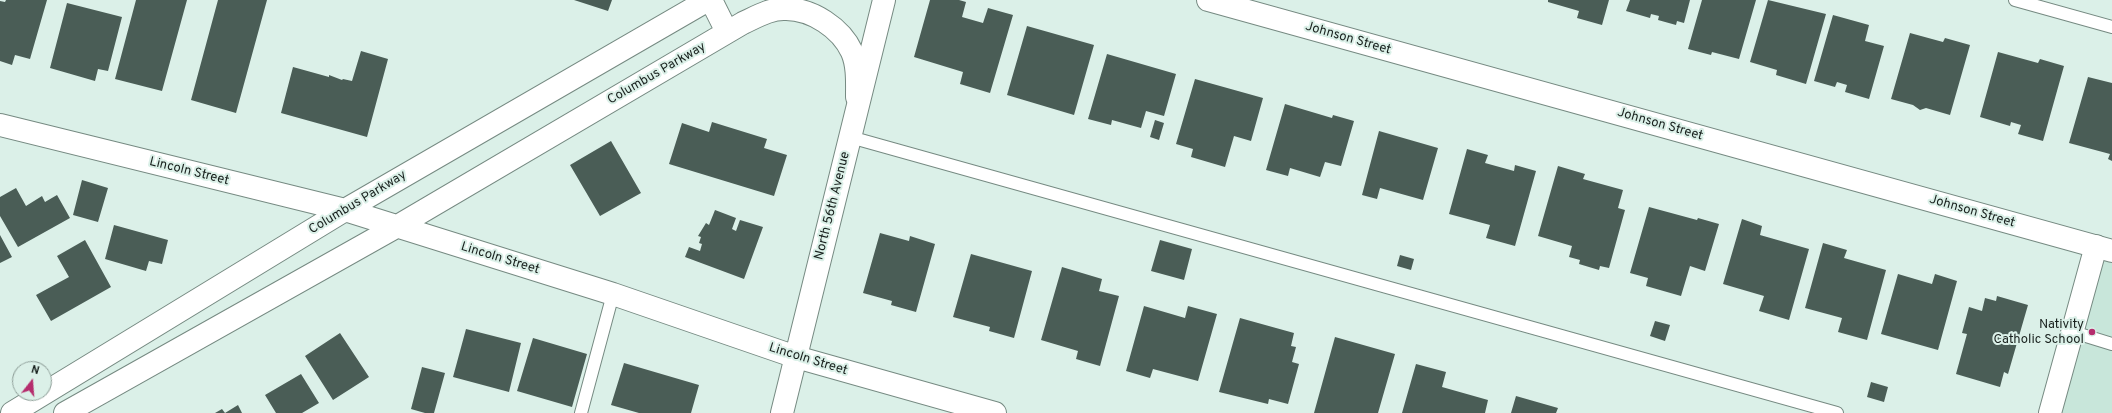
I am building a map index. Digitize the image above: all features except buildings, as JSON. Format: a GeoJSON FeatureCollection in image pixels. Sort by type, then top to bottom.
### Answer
{"type":"FeatureCollection","features":[{"type":"Feature","properties":{"kind":"street","name":"Columbus Parkway"},"geometry":{"type":"LineString","coordinates":[[12,413],[346,210],[709,0],[727,32]]}},
{"type":"Feature","properties":{"kind":"street","name":"North 56th Avenue"},"geometry":{"type":"LineString","coordinates":[[782,413],[884,0]]}},
{"type":"Feature","properties":{"kind":"street","name":"Johnson Street"},"geometry":{"type":"LineString","coordinates":[[1208,0],[2104,249]]}},
{"type":"Feature","properties":{"kind":"street","name":"Columbus Parkway"},"geometry":{"type":"LineString","coordinates":[[65,413],[396,227],[727,32],[764,13],[786,8],[803,12],[826,22],[843,37],[852,52],[856,71],[858,108]]}},
{"type":"Feature","properties":{"kind":"street","name":"Lincoln Street"},"geometry":{"type":"LineString","coordinates":[[0,125],[346,210],[396,227],[613,294],[796,357],[995,413]]}},
{"type":"Feature","properties":{"kind":"street"},"geometry":{"type":"LineString","coordinates":[[2050,413],[2073,332],[2104,249]]}},
{"type":"Feature","properties":{"kind":"lane"},"geometry":{"type":"LineString","coordinates":[[2015,0],[2112,27]]}},
{"type":"Feature","properties":{"kind":"lane"},"geometry":{"type":"LineString","coordinates":[[850,137],[1837,413]]}},
{"type":"Feature","properties":{"kind":"lane"},"geometry":{"type":"LineString","coordinates":[[581,413],[613,294]]}},
{"type":"Feature","properties":{"kind":"lane"},"geometry":{"type":"LineString","coordinates":[[2073,332],[2112,344]]}},
{"type":"Feature","properties":{"kind":"shaded area","name":"Nativity Catholic School"},"geometry":{"type":"Polygon","coordinates":[[[2096,246],[2112,251],[2112,413],[2050,413],[2096,246]]]}},
{"type":"Feature","properties":{"kind":"place","name":"Nativity Catholic School"},"geometry":{"type":"Point","coordinates":[2092,332]}}]}
